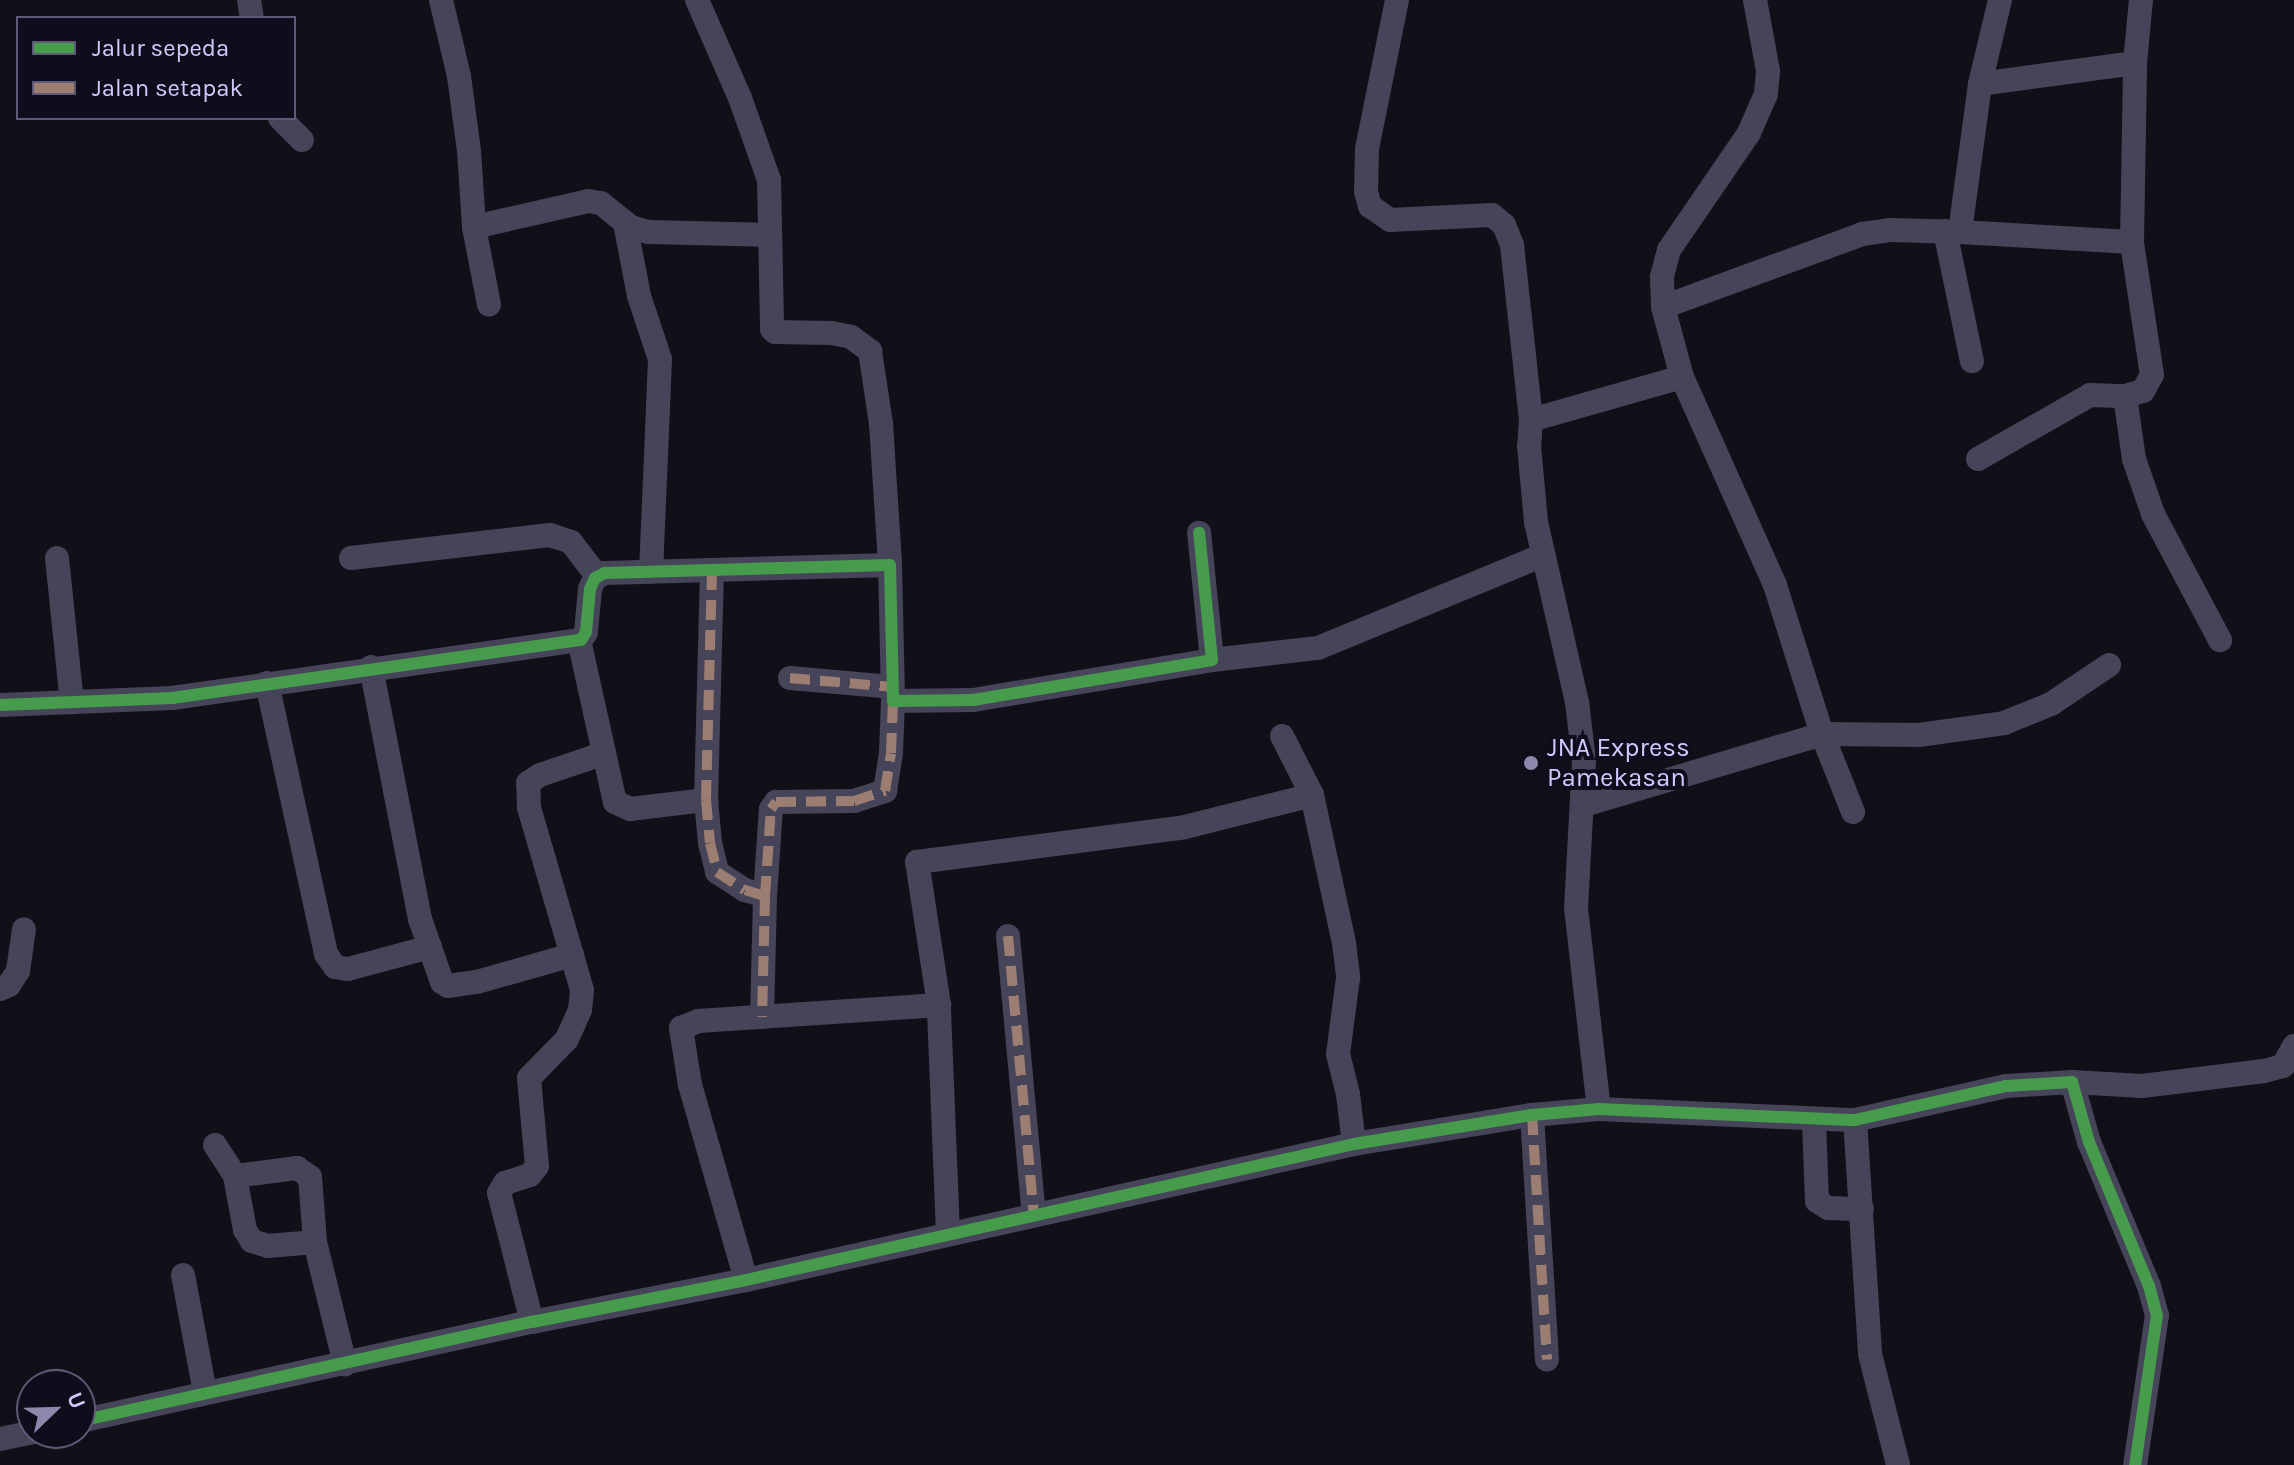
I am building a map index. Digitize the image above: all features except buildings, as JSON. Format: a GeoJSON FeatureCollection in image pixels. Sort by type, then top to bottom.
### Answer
{"type":"FeatureCollection","features":[{"type":"Feature","properties":{"kind":"street"},"geometry":{"type":"LineString","coordinates":[[441,0],[459,76],[469,151],[474,227],[489,305]]}},
{"type":"Feature","properties":{"kind":"street"},"geometry":{"type":"LineString","coordinates":[[697,0],[714,33],[769,180],[769,296],[774,331],[851,337],[870,351],[881,424],[890,565],[893,694],[891,753],[885,791],[854,801],[776,802],[771,809],[762,1017]]}},
{"type":"Feature","properties":{"kind":"street"},"geometry":{"type":"LineString","coordinates":[[1397,0],[1367,149],[1366,192],[1370,206],[1390,220],[1492,215],[1504,225],[1512,245],[1531,420],[1531,481],[1577,702],[1584,761],[1576,908],[1599,1109]]}},
{"type":"Feature","properties":{"kind":"street"},"geometry":{"type":"LineString","coordinates":[[1755,0],[1768,71],[1766,94],[1749,133],[1669,250],[1662,277],[1663,307],[1682,377],[1775,585],[1822,734],[1853,812]]}},
{"type":"Feature","properties":{"kind":"street"},"geometry":{"type":"LineString","coordinates":[[1972,361],[1953,232],[1980,84],[2000,0]]}},
{"type":"Feature","properties":{"kind":"street"},"geometry":{"type":"LineString","coordinates":[[1978,459],[2090,395],[2125,396],[2148,387],[2152,375],[2132,242],[2135,63],[2141,0]]}},
{"type":"Feature","properties":{"kind":"street"},"geometry":{"type":"LineString","coordinates":[[1980,84],[2135,63]]}},
{"type":"Feature","properties":{"kind":"street"},"geometry":{"type":"LineString","coordinates":[[282,120],[302,140]]}},
{"type":"Feature","properties":{"kind":"street"},"geometry":{"type":"LineString","coordinates":[[474,227],[588,201],[601,203],[625,223],[648,232],[770,235]]}},
{"type":"Feature","properties":{"kind":"street"},"geometry":{"type":"LineString","coordinates":[[625,223],[639,296],[660,359],[651,572]]}},
{"type":"Feature","properties":{"kind":"street"},"geometry":{"type":"LineString","coordinates":[[1663,307],[1862,234],[1890,230],[2132,242]]}},
{"type":"Feature","properties":{"kind":"street"},"geometry":{"type":"LineString","coordinates":[[1531,420],[1682,377]]}},
{"type":"Feature","properties":{"kind":"street"},"geometry":{"type":"LineString","coordinates":[[2125,396],[2134,459],[2149,503],[2220,640]]}},
{"type":"Feature","properties":{"kind":"street"},"geometry":{"type":"LineString","coordinates":[[1199,533],[1212,660]]}},
{"type":"Feature","properties":{"kind":"street"},"geometry":{"type":"LineString","coordinates":[[351,558],[550,535],[571,542],[597,576]]}},
{"type":"Feature","properties":{"kind":"street"},"geometry":{"type":"LineString","coordinates":[[790,678],[893,694],[973,700],[1212,660],[1301,653],[1544,555]]}},
{"type":"Feature","properties":{"kind":"street"},"geometry":{"type":"LineString","coordinates":[[57,558],[72,702]]}},
{"type":"Feature","properties":{"kind":"street"},"geometry":{"type":"LineString","coordinates":[[597,576],[890,565]]}},
{"type":"Feature","properties":{"kind":"street"},"geometry":{"type":"LineString","coordinates":[[712,570],[706,800],[713,866],[745,890],[765,896]]}},
{"type":"Feature","properties":{"kind":"street"},"geometry":{"type":"LineString","coordinates":[[0,705],[172,698],[371,667],[579,640],[586,635],[590,589],[597,576]]}},
{"type":"Feature","properties":{"kind":"street"},"geometry":{"type":"LineString","coordinates":[[579,640],[612,796],[620,807],[706,800]]}},
{"type":"Feature","properties":{"kind":"street"},"geometry":{"type":"LineString","coordinates":[[1584,805],[1822,734],[1919,735],[2004,723],[2051,704],[2109,665]]}},
{"type":"Feature","properties":{"kind":"street"},"geometry":{"type":"LineString","coordinates":[[371,667],[420,919],[439,978],[448,986],[477,982],[572,955]]}},
{"type":"Feature","properties":{"kind":"street"},"geometry":{"type":"LineString","coordinates":[[267,683],[326,954],[335,967],[348,969],[430,947]]}},
{"type":"Feature","properties":{"kind":"street"},"geometry":{"type":"LineString","coordinates":[[1282,736],[1312,795],[1347,966],[1338,1054],[1348,1094],[1354,1144]]}},
{"type":"Feature","properties":{"kind":"street"},"geometry":{"type":"LineString","coordinates":[[532,1322],[499,1193],[505,1183],[530,1175],[537,1166],[528,1082],[535,1069],[567,1039],[580,1010],[582,990],[529,807],[528,783],[540,775],[602,754]]}},
{"type":"Feature","properties":{"kind":"street"},"geometry":{"type":"LineString","coordinates":[[948,1234],[939,1005],[916,868],[919,859],[1185,827],[1312,795]]}},
{"type":"Feature","properties":{"kind":"street"},"geometry":{"type":"LineString","coordinates":[[0,989],[9,985],[18,971],[24,929]]}},
{"type":"Feature","properties":{"kind":"street"},"geometry":{"type":"LineString","coordinates":[[1008,936],[1034,1214]]}},
{"type":"Feature","properties":{"kind":"street"},"geometry":{"type":"LineString","coordinates":[[746,1280],[690,1085],[680,1033],[688,1022],[939,1005]]}},
{"type":"Feature","properties":{"kind":"street"},"geometry":{"type":"LineString","coordinates":[[96,1417],[532,1322],[746,1280],[1354,1144],[1532,1115],[1599,1109],[1855,1120],[2006,1086],[2072,1082],[2142,1086],[2264,1071],[2285,1064],[2294,1046]]}},
{"type":"Feature","properties":{"kind":"street"},"geometry":{"type":"LineString","coordinates":[[2072,1082],[2089,1142],[2149,1286],[2157,1315],[2135,1465]]}},
{"type":"Feature","properties":{"kind":"street"},"geometry":{"type":"LineString","coordinates":[[1532,1115],[1547,1360]]}},
{"type":"Feature","properties":{"kind":"street"},"geometry":{"type":"LineString","coordinates":[[1814,1120],[1817,1201],[1828,1208],[1862,1209]]}},
{"type":"Feature","properties":{"kind":"street"},"geometry":{"type":"LineString","coordinates":[[1855,1120],[1870,1354],[1898,1465]]}},
{"type":"Feature","properties":{"kind":"street"},"geometry":{"type":"LineString","coordinates":[[215,1145],[235,1176],[245,1230],[252,1241],[268,1246],[315,1242]]}},
{"type":"Feature","properties":{"kind":"street"},"geometry":{"type":"LineString","coordinates":[[235,1176],[303,1170],[313,1186],[315,1242],[345,1364]]}},
{"type":"Feature","properties":{"kind":"street"},"geometry":{"type":"LineString","coordinates":[[183,1275],[205,1392]]}},
{"type":"Feature","properties":{"kind":"marked path"},"geometry":{"type":"LineString","coordinates":[[712,570],[706,800],[710,843],[717,872],[745,890],[765,896],[762,1017]]}},
{"type":"Feature","properties":{"kind":"marked path"},"geometry":{"type":"LineString","coordinates":[[790,678],[892,687]]}},
{"type":"Feature","properties":{"kind":"marked path"},"geometry":{"type":"LineString","coordinates":[[765,896],[771,809],[776,802],[854,801],[885,791],[891,753],[893,701]]}},
{"type":"Feature","properties":{"kind":"marked path"},"geometry":{"type":"LineString","coordinates":[[1008,936],[1034,1214]]}},
{"type":"Feature","properties":{"kind":"marked path"},"geometry":{"type":"LineString","coordinates":[[1532,1115],[1547,1360]]}},
{"type":"Feature","properties":{"kind":"cycle path"},"geometry":{"type":"LineString","coordinates":[[0,705],[172,698],[581,640],[586,632],[590,589],[595,578],[605,573],[890,565],[893,701],[973,700],[1212,660],[1199,533]]}},
{"type":"Feature","properties":{"kind":"cycle path"},"geometry":{"type":"LineString","coordinates":[[96,1417],[532,1322],[746,1280],[1354,1144],[1532,1115],[1599,1109],[1855,1120],[2006,1086],[2072,1082],[2089,1142],[2149,1286],[2157,1315],[2135,1465]]}},
{"type":"Feature","properties":{"kind":"place","name":"JNA Express Pamekasan"},"geometry":{"type":"Point","coordinates":[1531,763]}}]}
